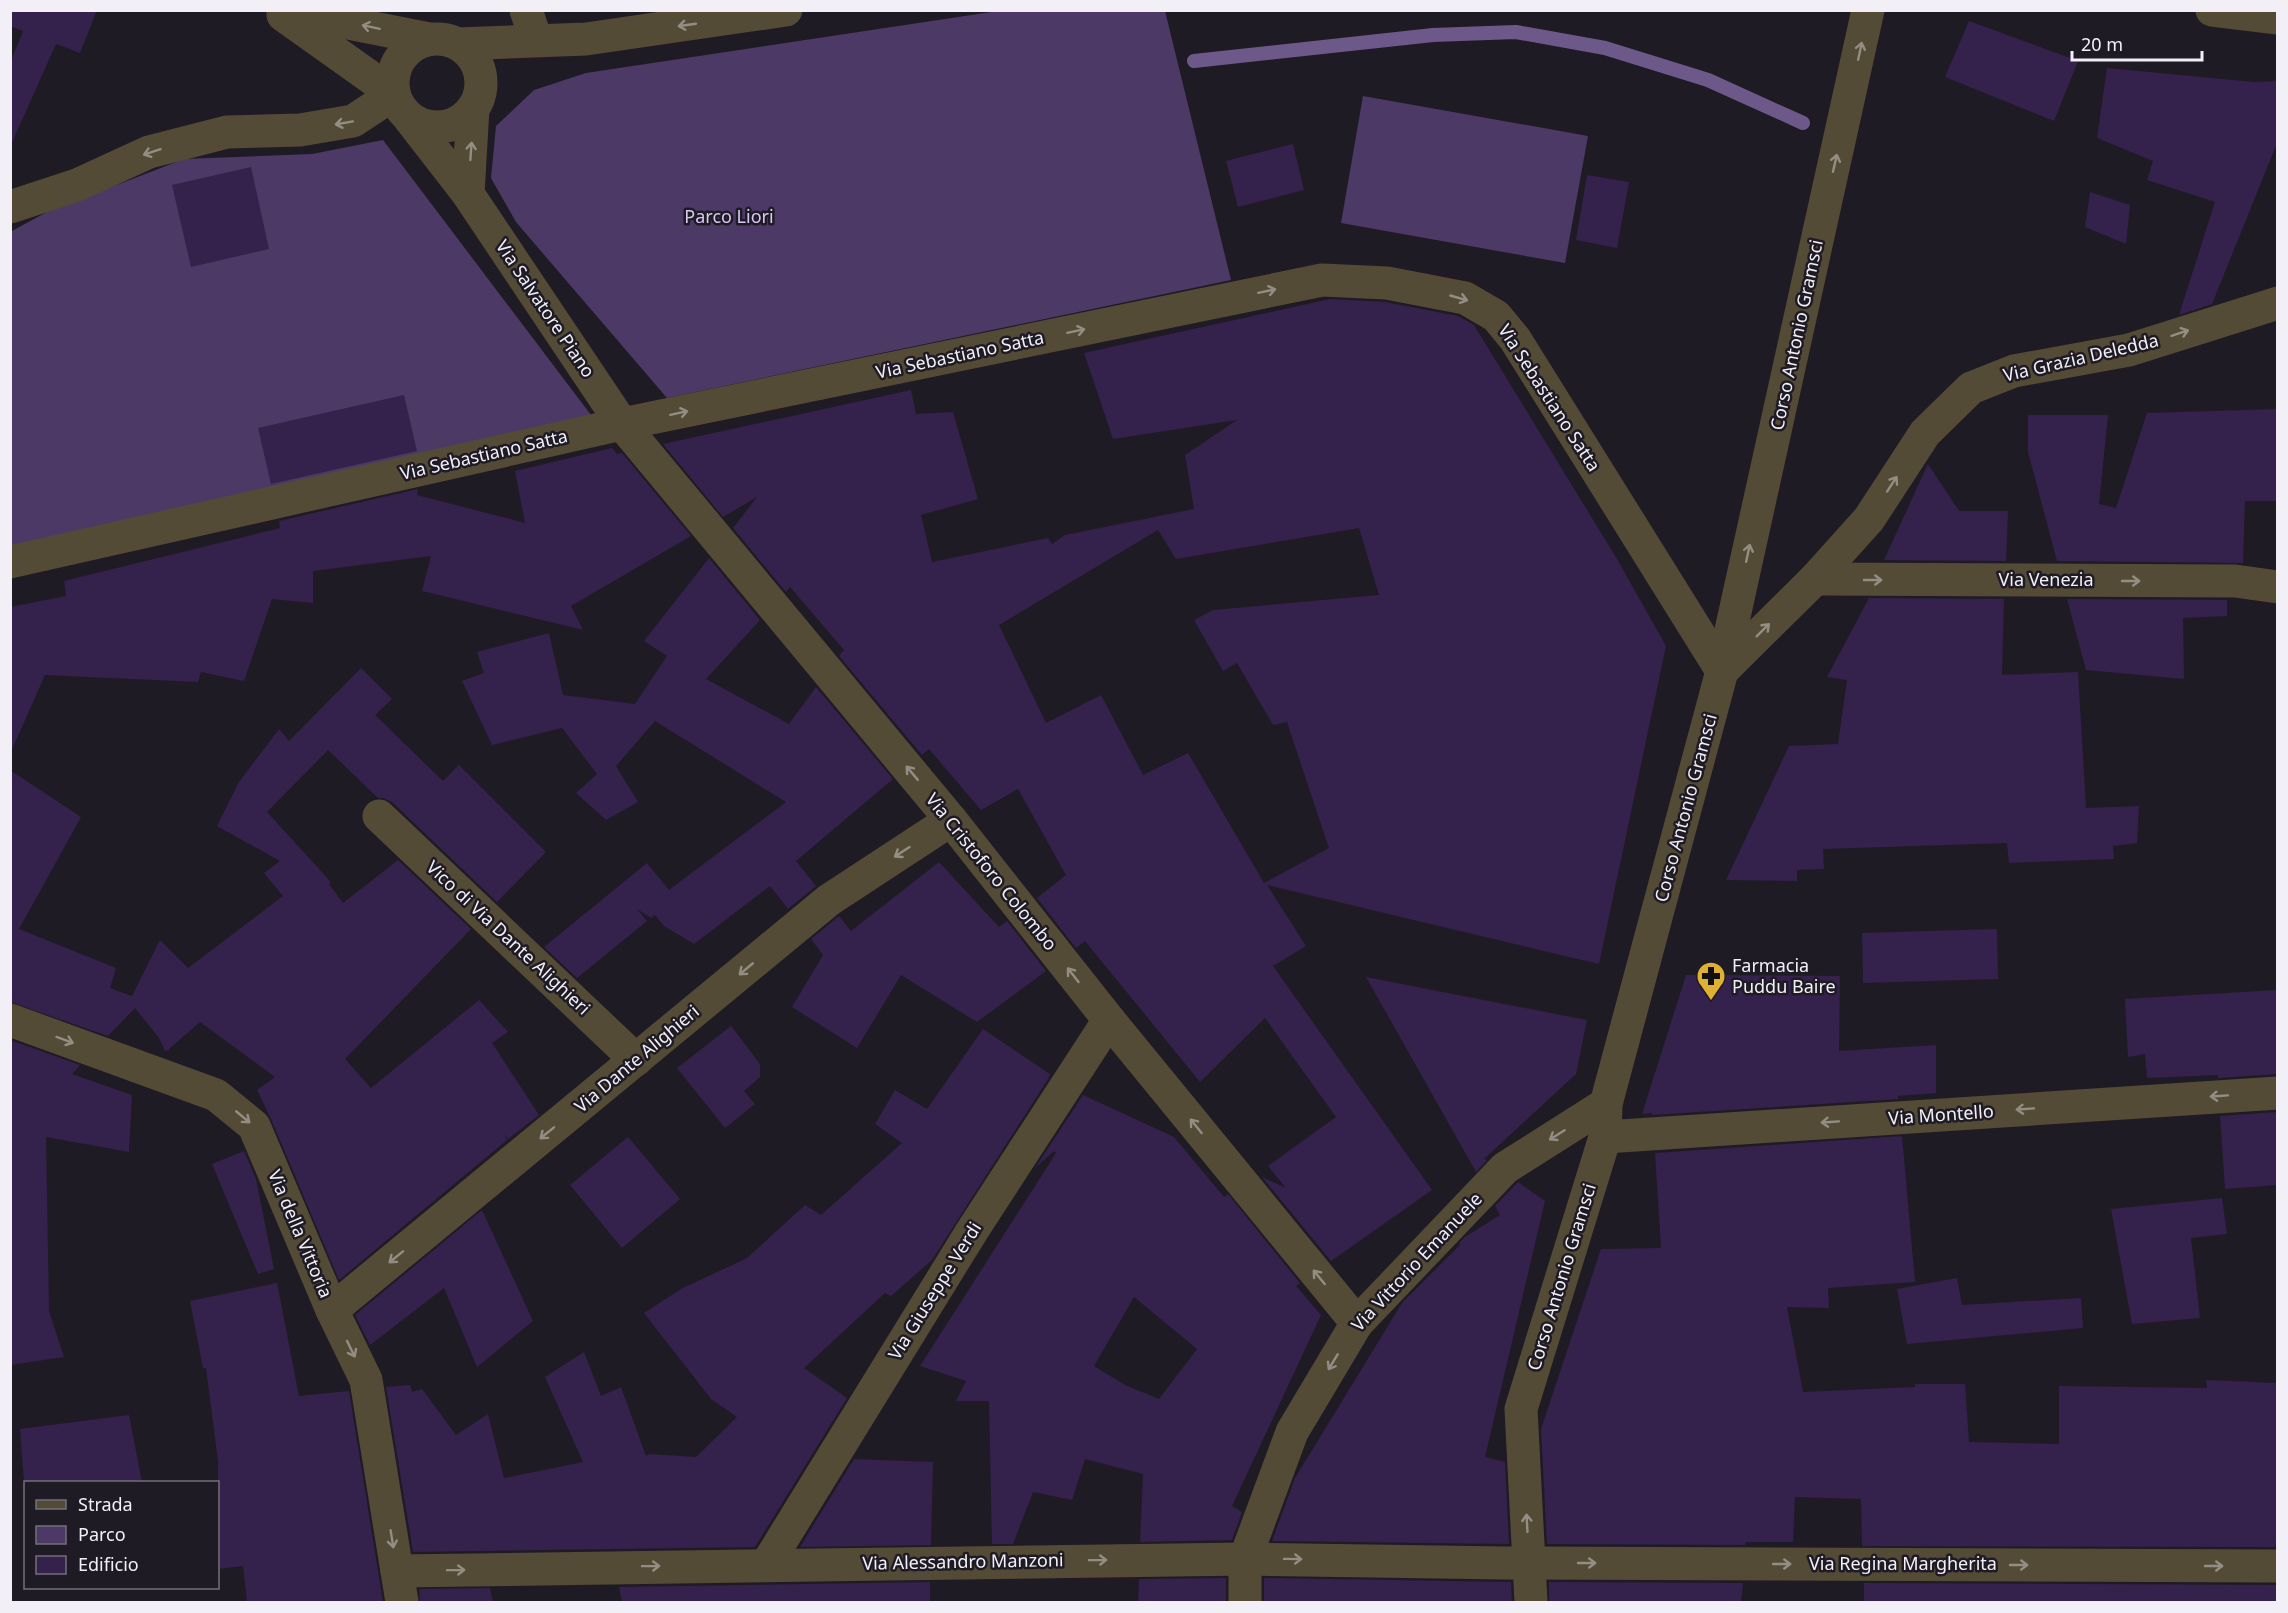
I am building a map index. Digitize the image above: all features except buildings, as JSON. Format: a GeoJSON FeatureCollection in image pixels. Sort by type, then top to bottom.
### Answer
{"type":"FeatureCollection","features":[{"type":"Feature","properties":{"kind":"street"},"geometry":{"type":"LineString","coordinates":[[277,10],[422,124],[436,127],[450,125],[463,119],[473,108],[480,95],[477,65],[469,53],[443,41],[283,10]]}},
{"type":"Feature","properties":{"kind":"street"},"geometry":{"type":"LineString","coordinates":[[402,106],[393,80],[396,66],[404,53],[415,44],[531,25],[586,39],[786,10]]}},
{"type":"Feature","properties":{"kind":"street","name":"Corso Antonio Gramsci"},"geometry":{"type":"LineString","coordinates":[[1531,1602],[1521,1409],[1605,1137],[1606,1104],[1722,671],[1868,10]]}},
{"type":"Feature","properties":{"kind":"street"},"geometry":{"type":"LineString","coordinates":[[2212,10],[2277,18]]}},
{"type":"Feature","properties":{"kind":"street"},"geometry":{"type":"LineString","coordinates":[[10,207],[77,185],[149,152],[227,132],[300,130],[353,122],[402,106]]}},
{"type":"Feature","properties":{"kind":"street","name":"Via Salvatore Piano"},"geometry":{"type":"LineString","coordinates":[[402,106],[468,194],[622,424]]}},
{"type":"Feature","properties":{"kind":"street"},"geometry":{"type":"LineString","coordinates":[[468,194],[473,108]]}},
{"type":"Feature","properties":{"kind":"street","name":"Via Sebastiano Satta"},"geometry":{"type":"LineString","coordinates":[[10,562],[622,424],[1322,280],[1387,283],[1465,298],[1496,316],[1515,339],[1722,671]]}},
{"type":"Feature","properties":{"kind":"street","name":"Via Grazia Deledda"},"geometry":{"type":"LineString","coordinates":[[1722,671],[1815,579],[1869,519],[1925,433],[1971,388],[2014,371],[2128,350],[2277,303]]}},
{"type":"Feature","properties":{"kind":"street","name":"Via Cristoforo Colombo"},"geometry":{"type":"LineString","coordinates":[[622,424],[951,820],[1109,1020],[1356,1323]]}},
{"type":"Feature","properties":{"kind":"street","name":"Via Venezia"},"geometry":{"type":"LineString","coordinates":[[1815,579],[2235,581],[2277,587]]}},
{"type":"Feature","properties":{"kind":"street","name":"Vico di Via Dante Alighieri"},"geometry":{"type":"LineString","coordinates":[[379,816],[636,1060]]}},
{"type":"Feature","properties":{"kind":"street","name":"Via Dante Alighieri"},"geometry":{"type":"LineString","coordinates":[[332,1310],[829,900],[951,820]]}},
{"type":"Feature","properties":{"kind":"street","name":"Via della Vittoria"},"geometry":{"type":"LineString","coordinates":[[10,1020],[216,1095],[254,1126],[332,1310],[366,1380],[399,1587]]}},
{"type":"Feature","properties":{"kind":"street","name":"Via Giuseppe Verdi"},"geometry":{"type":"LineString","coordinates":[[767,1564],[972,1231],[1109,1020]]}},
{"type":"Feature","properties":{"kind":"street","name":"Via Montello"},"geometry":{"type":"LineString","coordinates":[[1605,1137],[2277,1092]]}},
{"type":"Feature","properties":{"kind":"street","name":"Via Vittorio Emanuele"},"geometry":{"type":"LineString","coordinates":[[1245,1602],[1245,1558],[1292,1432],[1356,1323],[1505,1168],[1606,1104]]}},
{"type":"Feature","properties":{"kind":"street","name":"Via Alessandro Manzoni"},"geometry":{"type":"LineString","coordinates":[[399,1587],[767,1564],[1245,1558],[1528,1563]]}},
{"type":"Feature","properties":{"kind":"street","name":"Via Regina Margherita"},"geometry":{"type":"LineString","coordinates":[[1528,1563],[2277,1566]]}},
{"type":"Feature","properties":{"kind":"green space","name":"Parco Liori"},"geometry":{"type":"Polygon","coordinates":[[[998,11],[1165,11],[1231,280],[667,398],[516,222],[491,178],[496,126],[534,90],[586,73],[998,11]]]}},
{"type":"Feature","properties":{"kind":"green space"},"geometry":{"type":"Polygon","coordinates":[[[1363,96],[1588,136],[1565,263],[1341,223],[1363,96]]]}},
{"type":"Feature","properties":{"kind":"green space"},"geometry":{"type":"Polygon","coordinates":[[[383,140],[591,415],[11,546],[10,232],[47,212],[184,159],[312,154],[383,140]]]}},
{"type":"Feature","properties":{"kind":"waterway"},"geometry":{"type":"LineString","coordinates":[[1194,61],[1433,35],[1516,32],[1605,48],[1708,80],[1803,123]]}},
{"type":"Feature","properties":{"kind":"place","name":"Farmacia Puddu Baire"},"geometry":{"type":"Point","coordinates":[1711,1002]}}]}
